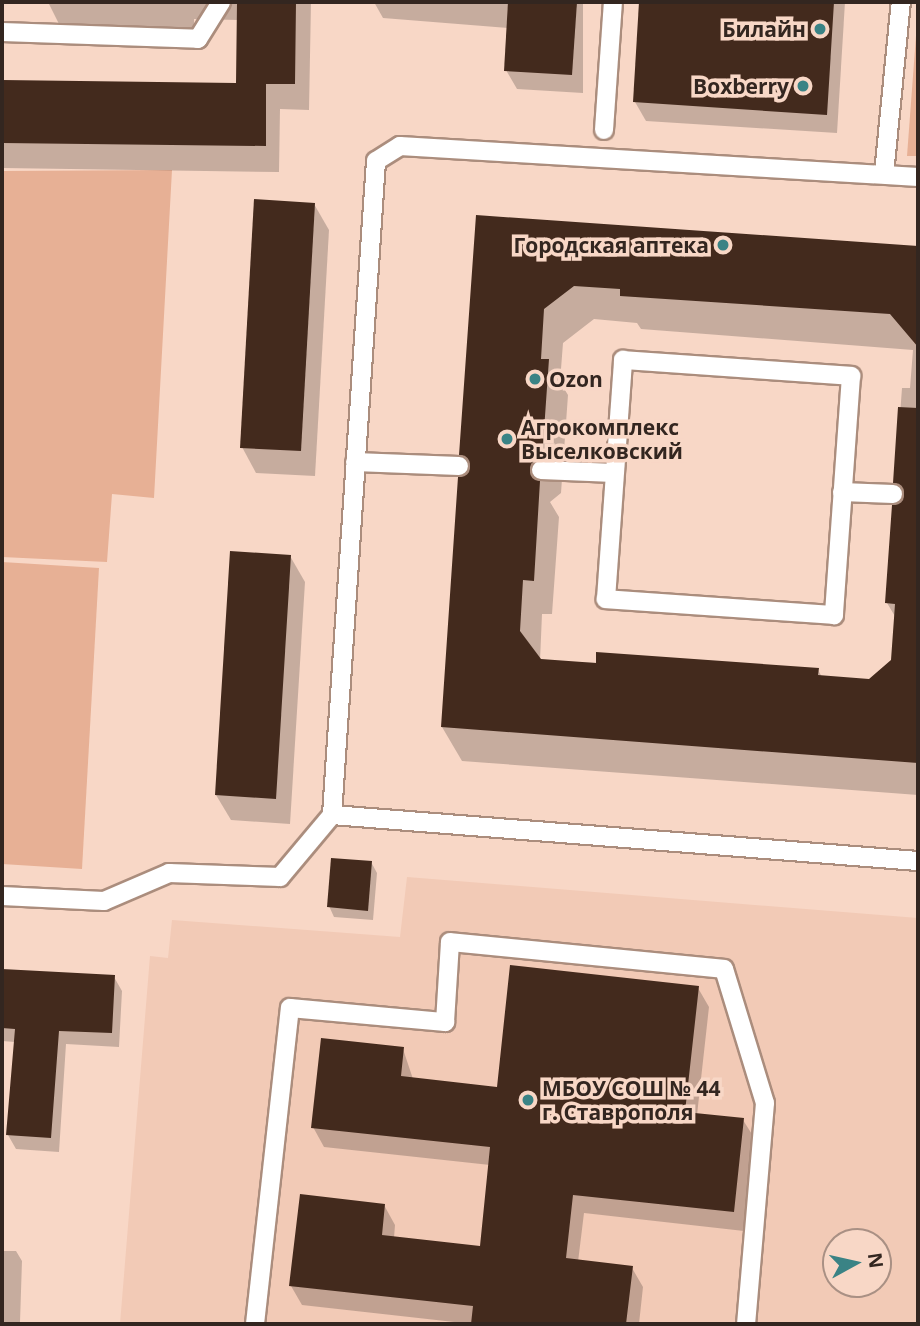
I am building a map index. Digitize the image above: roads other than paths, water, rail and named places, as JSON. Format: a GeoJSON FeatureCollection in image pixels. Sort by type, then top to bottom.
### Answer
{"type":"FeatureCollection","features":[{"type":"Feature","properties":{"kind":"lane"},"geometry":{"type":"LineString","coordinates":[[2,32],[198,39],[221,2]]}},
{"type":"Feature","properties":{"kind":"lane"},"geometry":{"type":"LineString","coordinates":[[604,130],[613,2]]}},
{"type":"Feature","properties":{"kind":"lane"},"geometry":{"type":"LineString","coordinates":[[884,174],[901,2]]}},
{"type":"Feature","properties":{"kind":"lane"},"geometry":{"type":"LineString","coordinates":[[2,896],[104,901],[169,873],[280,877],[332,815],[376,161],[400,146],[918,177]]}},
{"type":"Feature","properties":{"kind":"lane"},"geometry":{"type":"LineString","coordinates":[[623,360],[851,376],[842,492],[834,615],[606,599],[623,360]]}},
{"type":"Feature","properties":{"kind":"lane"},"geometry":{"type":"LineString","coordinates":[[355,461],[458,466]]}},
{"type":"Feature","properties":{"kind":"lane"},"geometry":{"type":"LineString","coordinates":[[541,470],[614,473]]}},
{"type":"Feature","properties":{"kind":"lane"},"geometry":{"type":"LineString","coordinates":[[842,492],[893,494]]}},
{"type":"Feature","properties":{"kind":"lane"},"geometry":{"type":"LineString","coordinates":[[332,815],[918,861]]}},
{"type":"Feature","properties":{"kind":"lane"},"geometry":{"type":"LineString","coordinates":[[254,1324],[290,1008],[445,1022],[450,942],[724,969],[765,1103],[746,1324]]}},
{"type":"Feature","properties":{"kind":"place","name":"Билайн"},"geometry":{"type":"Point","coordinates":[820,29]}},
{"type":"Feature","properties":{"kind":"place","name":"Boxberry"},"geometry":{"type":"Point","coordinates":[803,86]}},
{"type":"Feature","properties":{"kind":"place","name":"Городская аптека"},"geometry":{"type":"Point","coordinates":[723,245]}},
{"type":"Feature","properties":{"kind":"place","name":"Ozon"},"geometry":{"type":"Point","coordinates":[535,379]}},
{"type":"Feature","properties":{"kind":"place","name":"Агрокомплекс Выселковский"},"geometry":{"type":"Point","coordinates":[507,439]}},
{"type":"Feature","properties":{"kind":"place","name":"МБОУ СОШ № 44 г. Ставрополя"},"geometry":{"type":"Point","coordinates":[528,1100]}}]}
